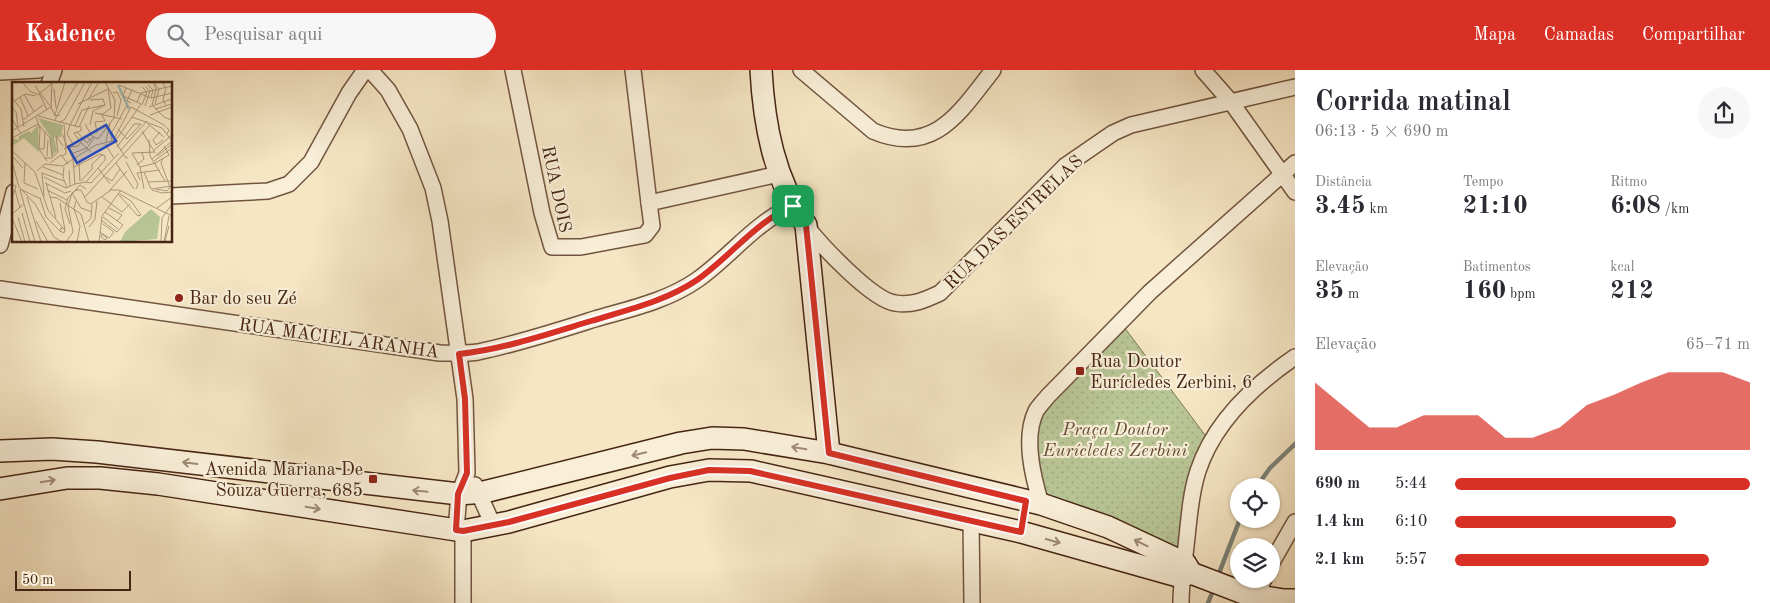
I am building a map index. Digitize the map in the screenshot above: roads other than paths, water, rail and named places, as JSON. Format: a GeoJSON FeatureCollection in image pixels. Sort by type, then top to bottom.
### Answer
{"type":"FeatureCollection","features":[{"type":"Feature","properties":{"kind":"main road","name":"RUA DAS ESTRELAS"},"geometry":{"type":"LineString","coordinates":[[761,70],[767,131],[779,174],[793,206],[806,225]]}},
{"type":"Feature","properties":{"kind":"main road"},"geometry":{"type":"LineString","coordinates":[[806,225],[829,453]]}},
{"type":"Feature","properties":{"kind":"main road"},"geometry":{"type":"LineString","coordinates":[[0,451],[52,449],[97,452],[458,494],[480,493],[681,443],[712,438],[744,439],[829,453],[1027,514],[1190,573],[1254,593],[1295,600]]}},
{"type":"Feature","properties":{"kind":"main road"},"geometry":{"type":"LineString","coordinates":[[0,489],[66,478],[100,478],[158,484],[459,531],[493,526],[670,478],[709,470],[750,471],[971,521],[1027,514],[1108,527],[1190,573]]}},
{"type":"Feature","properties":{"kind":"street"},"geometry":{"type":"LineString","coordinates":[[0,72],[39,70]]}},
{"type":"Feature","properties":{"kind":"street"},"geometry":{"type":"LineString","coordinates":[[50,82],[54,70]]}},
{"type":"Feature","properties":{"kind":"street"},"geometry":{"type":"LineString","coordinates":[[172,196],[268,190],[289,184],[311,162],[349,93],[365,70]]}},
{"type":"Feature","properties":{"kind":"street"},"geometry":{"type":"LineString","coordinates":[[370,70],[388,90],[410,129],[433,188],[440,221],[465,399],[467,473],[458,494],[463,603]]}},
{"type":"Feature","properties":{"kind":"street","name":"RUA DOIS"},"geometry":{"type":"LineString","coordinates":[[513,70],[542,213],[552,247],[587,246],[645,235],[652,230],[649,203]]}},
{"type":"Feature","properties":{"kind":"street"},"geometry":{"type":"LineString","coordinates":[[633,70],[649,203],[779,174]]}},
{"type":"Feature","properties":{"kind":"street"},"geometry":{"type":"LineString","coordinates":[[801,70],[873,131],[884,136],[905,139],[922,138],[951,122],[993,70]]}},
{"type":"Feature","properties":{"kind":"street"},"geometry":{"type":"LineString","coordinates":[[1203,70],[1231,102],[1295,192]]}},
{"type":"Feature","properties":{"kind":"street","name":"RUA DAS ESTRELAS"},"geometry":{"type":"LineString","coordinates":[[806,225],[823,248],[880,298],[896,303],[918,302],[940,293],[1065,166],[1113,133],[1131,125],[1295,87]]}},
{"type":"Feature","properties":{"kind":"street"},"geometry":{"type":"LineString","coordinates":[[1027,514],[1033,477],[1030,437],[1036,412],[1048,396],[1150,292],[1295,162]]}},
{"type":"Feature","properties":{"kind":"street"},"geometry":{"type":"LineString","coordinates":[[0,245],[9,195]]}},
{"type":"Feature","properties":{"kind":"street","name":"RUA MACIEL ARANHA"},"geometry":{"type":"LineString","coordinates":[[0,289],[459,354],[477,352],[560,330],[645,304],[675,292],[696,281],[728,256],[765,221],[793,206]]}},
{"type":"Feature","properties":{"kind":"street"},"geometry":{"type":"LineString","coordinates":[[1180,603],[1190,573],[1191,500],[1198,471],[1210,444],[1224,421],[1243,401],[1278,369],[1295,357]]}},
{"type":"Feature","properties":{"kind":"street"},"geometry":{"type":"LineString","coordinates":[[467,473],[480,493],[493,526]]}},
{"type":"Feature","properties":{"kind":"street"},"geometry":{"type":"LineString","coordinates":[[971,521],[972,603]]}},
{"type":"Feature","properties":{"kind":"street"},"geometry":{"type":"LineString","coordinates":[[1280,548],[1295,522]]}},
{"type":"Feature","properties":{"kind":"waterway"},"geometry":{"type":"LineString","coordinates":[[1263,478],[1270,468],[1295,444]]}},
{"type":"Feature","properties":{"kind":"waterway"},"geometry":{"type":"LineString","coordinates":[[1218,576],[1237,528]]}},
{"type":"Feature","properties":{"kind":"waterway"},"geometry":{"type":"LineString","coordinates":[[1208,603],[1214,588]]}},
{"type":"Feature","properties":{"kind":"place","name":"Bar do seu Zé"},"geometry":{"type":"Point","coordinates":[179,298]}},
{"type":"Feature","properties":{"kind":"place","name":"Rua Doutor Eurícledes Zerbini, 6"},"geometry":{"type":"Point","coordinates":[1080,371]}},
{"type":"Feature","properties":{"kind":"place","name":"Avenida Mariana De Souza Guerra, 685"},"geometry":{"type":"Point","coordinates":[373,479]}},
{"type":"Feature","properties":{"kind":"park label","name":"Praça Doutor Eurícledes Zerbini"},"geometry":{"type":"Point","coordinates":[1115,439]}}]}
